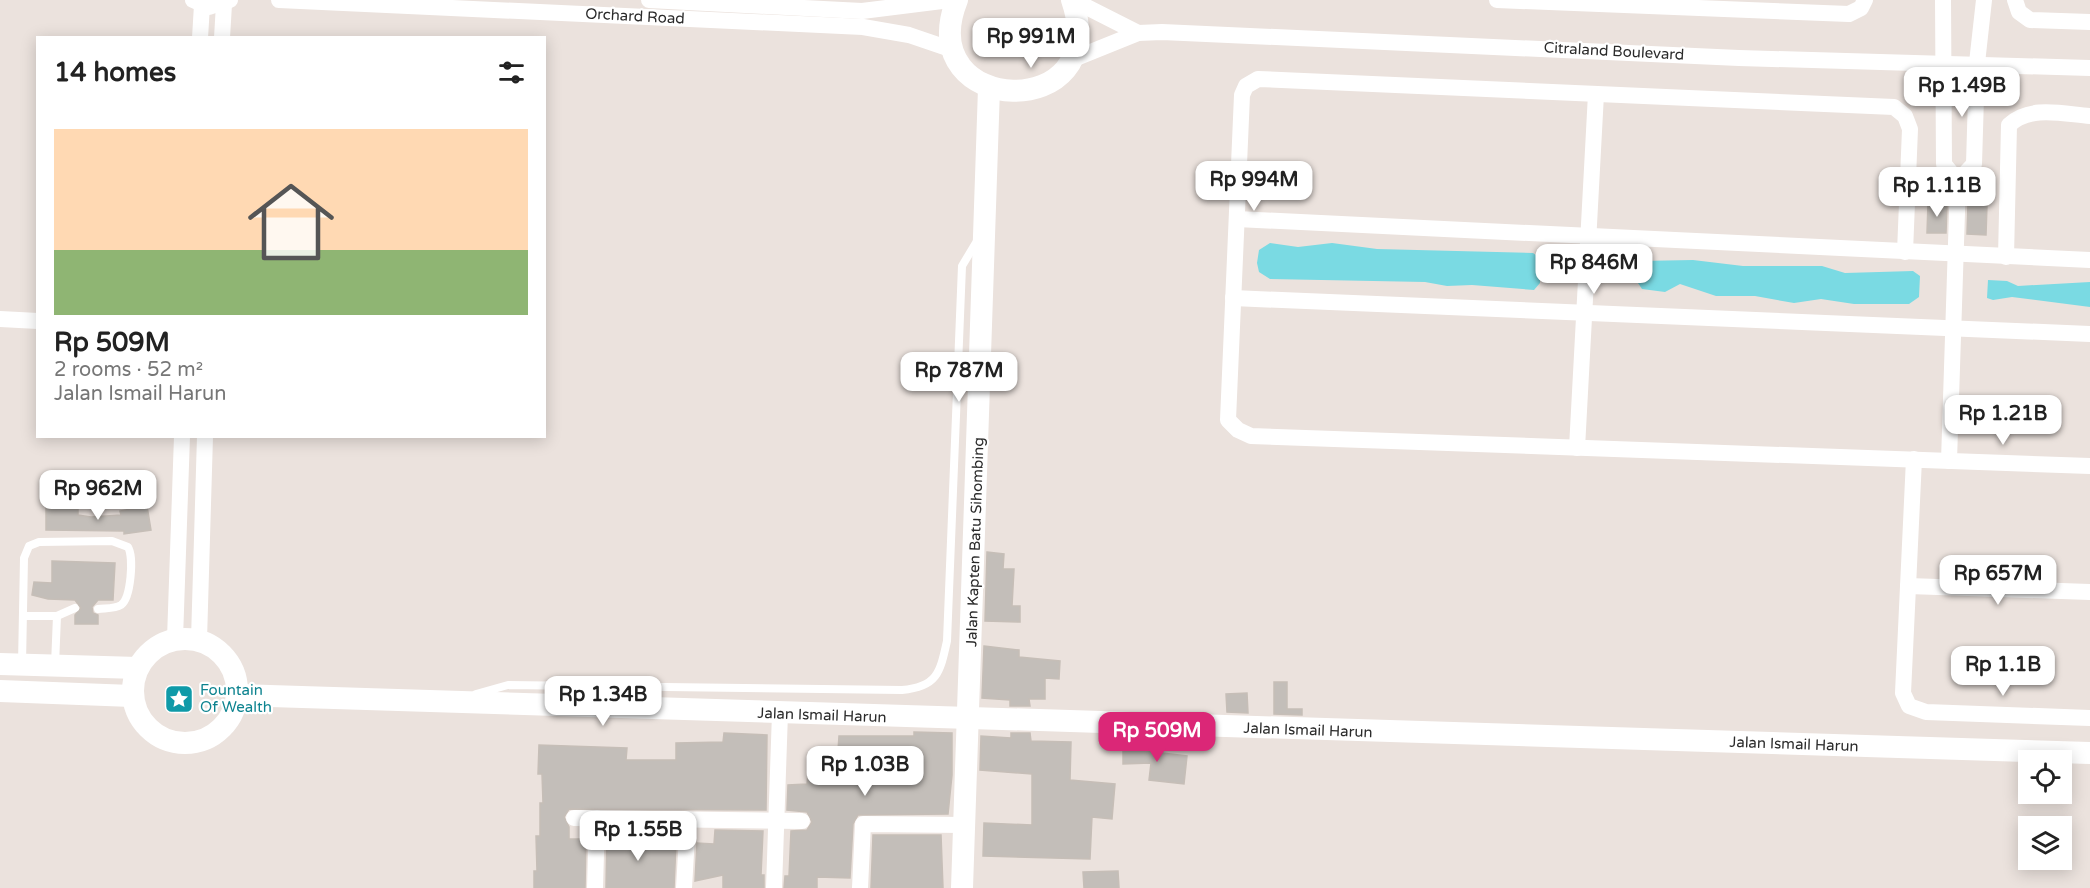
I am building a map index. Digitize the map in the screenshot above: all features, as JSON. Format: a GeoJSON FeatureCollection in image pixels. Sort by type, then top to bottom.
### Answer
{"type":"FeatureCollection","features":[{"type":"Feature","properties":{"kind":"street","name":"Orchard Road"},"geometry":{"type":"LineString","coordinates":[[279,0],[863,27],[909,35],[954,50]]}},
{"type":"Feature","properties":{"kind":"street","name":"Orchard Road"},"geometry":{"type":"LineString","coordinates":[[649,0],[862,11],[950,0]]}},
{"type":"Feature","properties":{"kind":"street"},"geometry":{"type":"LineString","coordinates":[[957,0],[950,24],[954,50],[967,73],[989,88],[1020,93],[1035,89],[1056,77],[1071,60],[1079,30],[1072,0]]}},
{"type":"Feature","properties":{"kind":"street","name":"Citraland Boulevard"},"geometry":{"type":"LineString","coordinates":[[1072,0],[1138,33]]}},
{"type":"Feature","properties":{"kind":"street"},"geometry":{"type":"LineString","coordinates":[[1497,0],[1849,14],[1861,8],[1865,0]]}},
{"type":"Feature","properties":{"kind":"street"},"geometry":{"type":"LineString","coordinates":[[1943,0],[1946,62],[1944,164],[1958,181]]}},
{"type":"Feature","properties":{"kind":"street"},"geometry":{"type":"LineString","coordinates":[[1949,460],[1958,181],[1974,164],[1977,63],[1984,0]]}},
{"type":"Feature","properties":{"kind":"street"},"geometry":{"type":"LineString","coordinates":[[2015,0],[2019,12],[2030,20],[2090,22]]}},
{"type":"Feature","properties":{"kind":"street"},"geometry":{"type":"LineString","coordinates":[[200,36],[197,2],[227,2],[222,36]]}},
{"type":"Feature","properties":{"kind":"street","name":"Citraland Boulevard"},"geometry":{"type":"LineString","coordinates":[[1071,60],[1138,33],[1210,33],[1293,39],[1739,58],[1946,62],[2090,68]]}},
{"type":"Feature","properties":{"kind":"street"},"geometry":{"type":"LineString","coordinates":[[1905,252],[1910,129],[1905,116],[1894,107],[1258,79],[1246,86],[1242,95],[1228,420],[1238,430],[1251,436],[2090,466]]}},
{"type":"Feature","properties":{"kind":"street","name":"Jalan Kapten Batu Sihombing"},"geometry":{"type":"LineString","coordinates":[[962,888],[989,88]]}},
{"type":"Feature","properties":{"kind":"street"},"geometry":{"type":"LineString","coordinates":[[1578,447],[1596,93]]}},
{"type":"Feature","properties":{"kind":"street"},"geometry":{"type":"LineString","coordinates":[[2006,256],[2009,125],[2018,117],[2030,112],[2090,116]]}},
{"type":"Feature","properties":{"kind":"street"},"geometry":{"type":"LineString","coordinates":[[1237,219],[2090,260]]}},
{"type":"Feature","properties":{"kind":"street"},"geometry":{"type":"LineString","coordinates":[[1233,298],[2090,334]]}},
{"type":"Feature","properties":{"kind":"street"},"geometry":{"type":"LineString","coordinates":[[0,319],[36,321]]}},
{"type":"Feature","properties":{"kind":"street"},"geometry":{"type":"LineString","coordinates":[[175,639],[182,438]]}},
{"type":"Feature","properties":{"kind":"street"},"geometry":{"type":"LineString","coordinates":[[199,640],[206,438]]}},
{"type":"Feature","properties":{"kind":"street"},"geometry":{"type":"LineString","coordinates":[[1914,459],[1903,693],[1909,706],[1926,712],[2090,718]]}},
{"type":"Feature","properties":{"kind":"street"},"geometry":{"type":"LineString","coordinates":[[1908,586],[2090,592]]}},
{"type":"Feature","properties":{"kind":"street"},"geometry":{"type":"LineString","coordinates":[[175,639],[199,640],[216,648],[228,661],[236,677],[238,695],[232,716],[217,733],[197,742],[174,742],[154,734],[139,717],[132,696],[138,668],[147,655],[160,645],[175,639]]}},
{"type":"Feature","properties":{"kind":"street"},"geometry":{"type":"LineString","coordinates":[[11,664],[138,668]]}},
{"type":"Feature","properties":{"kind":"street"},"geometry":{"type":"LineString","coordinates":[[0,691],[132,696]]}},
{"type":"Feature","properties":{"kind":"street","name":"Jalan Ismail Harun"},"geometry":{"type":"LineString","coordinates":[[238,695],[969,720],[2090,753]]}},
{"type":"Feature","properties":{"kind":"street"},"geometry":{"type":"LineString","coordinates":[[774,888],[780,713]]}},
{"type":"Feature","properties":{"kind":"street"},"geometry":{"type":"LineString","coordinates":[[574,818],[802,821]]}},
{"type":"Feature","properties":{"kind":"street"},"geometry":{"type":"LineString","coordinates":[[595,888],[597,818]]}},
{"type":"Feature","properties":{"kind":"street"},"geometry":{"type":"LineString","coordinates":[[684,888],[688,819]]}},
{"type":"Feature","properties":{"kind":"street"},"geometry":{"type":"LineString","coordinates":[[860,888],[863,824],[964,825]]}},
{"type":"Feature","properties":{"kind":"lane"},"geometry":{"type":"LineString","coordinates":[[449,702],[508,685],[902,690],[922,688],[931,682],[941,668],[947,642],[962,266],[985,232]]}},
{"type":"Feature","properties":{"kind":"lane"},"geometry":{"type":"LineString","coordinates":[[11,664],[24,616],[25,551],[29,546],[39,542],[112,541],[128,547],[133,562],[125,601],[120,606],[98,609]]}},
{"type":"Feature","properties":{"kind":"lane"},"geometry":{"type":"LineString","coordinates":[[24,616],[57,616],[75,608]]}},
{"type":"Feature","properties":{"kind":"lane"},"geometry":{"type":"LineString","coordinates":[[55,666],[57,616]]}},
{"type":"Feature","properties":{"kind":"water"},"geometry":{"type":"Polygon","coordinates":[[[1270,243],[1298,247],[1332,243],[1377,249],[1533,253],[1540,258],[1540,283],[1534,290],[1472,285],[1447,286],[1425,282],[1270,279],[1259,272],[1257,263],[1259,250],[1270,243]]]}},
{"type":"Feature","properties":{"kind":"water"},"geometry":{"type":"Polygon","coordinates":[[[1693,260],[1743,266],[1822,266],[1845,273],[1913,271],[1920,276],[1919,297],[1909,304],[1854,304],[1821,299],[1794,303],[1755,296],[1716,296],[1680,284],[1665,292],[1642,289],[1636,280],[1639,261],[1693,260]]]}},
{"type":"Feature","properties":{"kind":"water"},"geometry":{"type":"Polygon","coordinates":[[[1988,280],[2007,281],[2018,286],[2090,282],[2090,307],[2012,297],[1993,300],[1987,298],[1988,280]]]}},
{"type":"Feature","properties":{"kind":"building"},"geometry":{"type":"Polygon","coordinates":[[[1928,203],[1947,204],[1946,233],[1927,233],[1928,203]]]}},
{"type":"Feature","properties":{"kind":"building"},"geometry":{"type":"Polygon","coordinates":[[[1968,204],[1987,205],[1986,235],[1967,234],[1968,204]]]}},
{"type":"Feature","properties":{"kind":"building"},"geometry":{"type":"Polygon","coordinates":[[[147,506],[151,530],[124,534],[124,531],[46,530],[46,507],[78,509],[78,515],[91,517],[121,515],[120,511],[147,506]]]}},
{"type":"Feature","properties":{"kind":"building"},"geometry":{"type":"Polygon","coordinates":[[[987,552],[1004,554],[1003,569],[1014,569],[1012,606],[1020,606],[1020,622],[985,621],[987,552]]]}},
{"type":"Feature","properties":{"kind":"building"},"geometry":{"type":"Polygon","coordinates":[[[52,561],[115,563],[113,600],[98,600],[92,607],[93,613],[98,615],[98,624],[75,624],[75,615],[81,608],[75,600],[48,599],[32,595],[34,582],[52,583],[52,561]]]}},
{"type":"Feature","properties":{"kind":"building"},"geometry":{"type":"Polygon","coordinates":[[[984,646],[1019,650],[1019,657],[1060,661],[1059,679],[1045,678],[1045,699],[1029,699],[1030,706],[1010,706],[1010,700],[982,698],[984,646]]]}},
{"type":"Feature","properties":{"kind":"building"},"geometry":{"type":"Polygon","coordinates":[[[1274,682],[1287,682],[1287,709],[1302,709],[1302,715],[1274,714],[1274,682]]]}},
{"type":"Feature","properties":{"kind":"building"},"geometry":{"type":"Polygon","coordinates":[[[1247,693],[1248,713],[1227,712],[1226,694],[1247,693]]]}},
{"type":"Feature","properties":{"kind":"building"},"geometry":{"type":"Polygon","coordinates":[[[914,732],[952,733],[952,775],[948,814],[858,815],[853,824],[850,878],[817,877],[817,888],[784,888],[785,876],[789,876],[791,831],[807,830],[812,822],[807,812],[787,810],[788,785],[807,784],[809,763],[837,765],[839,736],[914,736],[914,732]]]}},
{"type":"Feature","properties":{"kind":"building"},"geometry":{"type":"Polygon","coordinates":[[[724,733],[767,735],[766,810],[569,809],[564,817],[569,827],[569,839],[586,839],[585,888],[534,888],[534,871],[537,871],[536,836],[540,836],[540,803],[543,803],[542,774],[538,774],[539,745],[627,748],[626,760],[676,760],[676,743],[723,742],[724,733]]]}},
{"type":"Feature","properties":{"kind":"building"},"geometry":{"type":"Polygon","coordinates":[[[1011,733],[1030,733],[1031,741],[1071,742],[1070,780],[1115,784],[1112,819],[1092,817],[1090,859],[983,856],[984,823],[1032,825],[1032,774],[980,770],[981,736],[1011,738],[1011,733]]]}},
{"type":"Feature","properties":{"kind":"building"},"geometry":{"type":"Polygon","coordinates":[[[1145,744],[1145,751],[1187,756],[1184,784],[1149,780],[1151,763],[1123,764],[1123,745],[1145,744]]]}},
{"type":"Feature","properties":{"kind":"building"},"geometry":{"type":"Polygon","coordinates":[[[607,829],[641,829],[641,846],[676,843],[674,888],[606,888],[607,829]]]}},
{"type":"Feature","properties":{"kind":"building"},"geometry":{"type":"Polygon","coordinates":[[[715,830],[763,831],[761,875],[764,875],[764,888],[723,888],[723,875],[695,881],[697,843],[714,844],[715,830]]]}},
{"type":"Feature","properties":{"kind":"building"},"geometry":{"type":"Polygon","coordinates":[[[873,835],[941,835],[943,888],[871,888],[873,835]]]}},
{"type":"Feature","properties":{"kind":"building"},"geometry":{"type":"Polygon","coordinates":[[[1118,871],[1119,888],[1084,888],[1083,872],[1118,871]]]}},
{"type":"Feature","properties":{"kind":"place","name":"Fountain Of Wealth"},"geometry":{"type":"Point","coordinates":[179,699]}}]}
